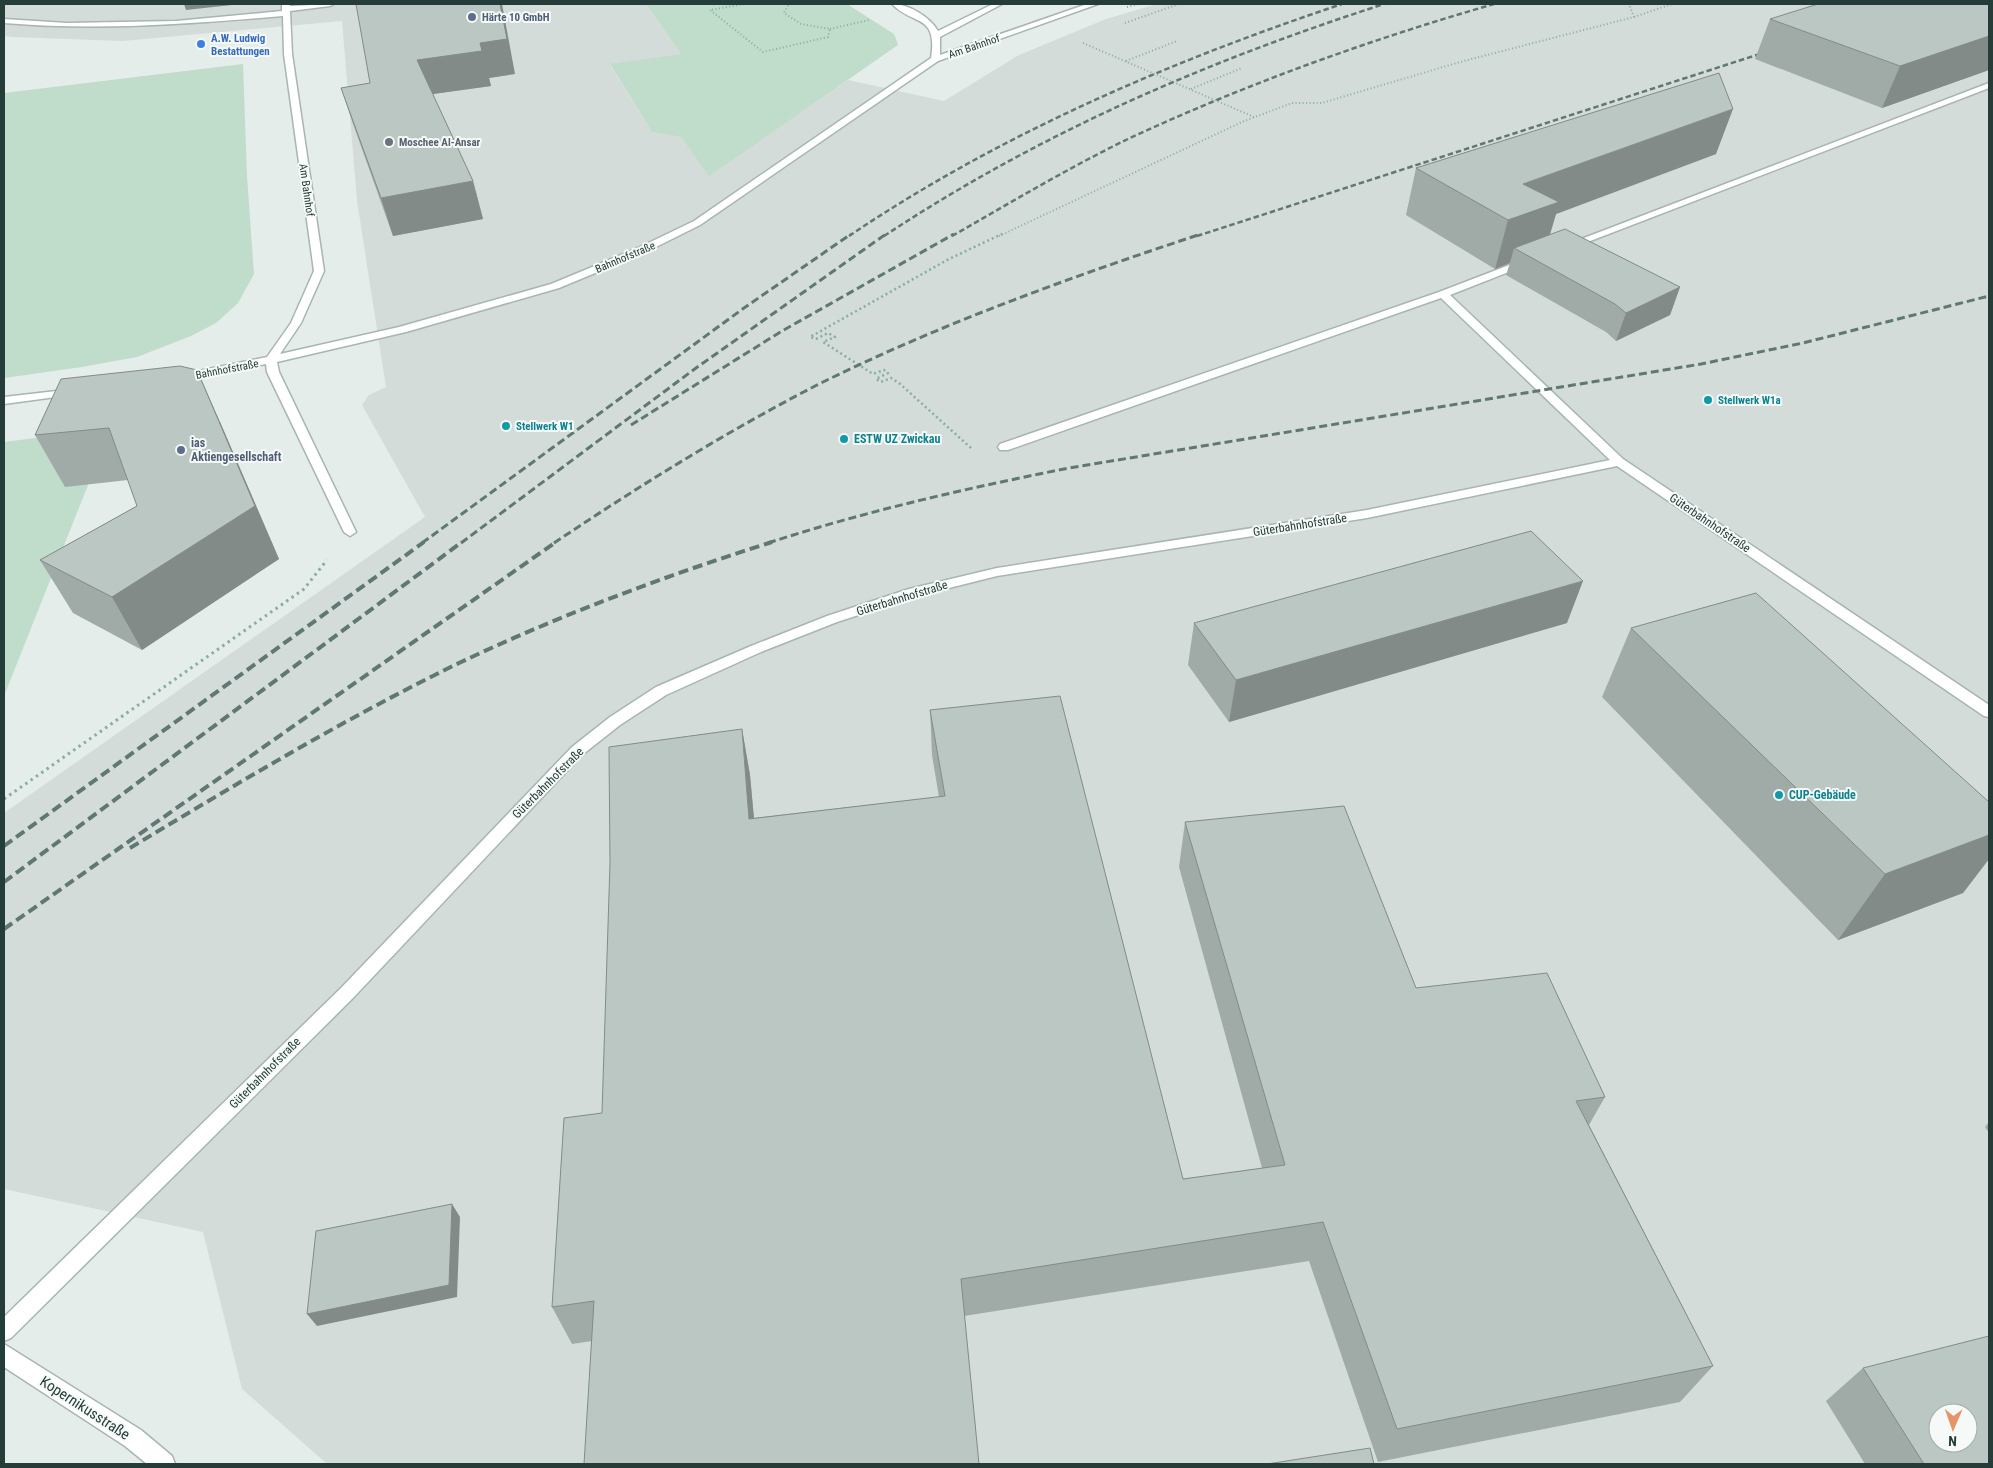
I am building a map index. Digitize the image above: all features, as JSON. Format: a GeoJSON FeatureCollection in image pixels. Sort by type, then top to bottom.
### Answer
{"type":"FeatureCollection","features":[{"type":"Feature","properties":{"kind":"street"},"geometry":{"type":"LineString","coordinates":[[4,21],[67,25],[176,23],[330,4]]}},
{"type":"Feature","properties":{"kind":"street","name":"Am Bahnhof"},"geometry":{"type":"LineString","coordinates":[[896,4],[926,22],[937,35],[936,59],[1094,4]]}},
{"type":"Feature","properties":{"kind":"street"},"geometry":{"type":"LineString","coordinates":[[937,35],[998,4]]}},
{"type":"Feature","properties":{"kind":"street","name":"Am Bahnhof"},"geometry":{"type":"LineString","coordinates":[[1055,16],[1076,4]]}},
{"type":"Feature","properties":{"kind":"street","name":"Am Bahnhof"},"geometry":{"type":"LineString","coordinates":[[271,360],[296,323],[319,271],[288,54],[286,9]]}},
{"type":"Feature","properties":{"kind":"street","name":"Bahnhofstraße"},"geometry":{"type":"LineString","coordinates":[[165,380],[271,360],[402,330],[555,286],[642,250],[697,224],[936,59]]}},
{"type":"Feature","properties":{"kind":"street"},"geometry":{"type":"LineString","coordinates":[[1554,252],[1989,85]]}},
{"type":"Feature","properties":{"kind":"street"},"geometry":{"type":"LineString","coordinates":[[1004,447],[1443,294],[1535,259]]}},
{"type":"Feature","properties":{"kind":"street"},"geometry":{"type":"LineString","coordinates":[[1443,294],[1619,462]]}},
{"type":"Feature","properties":{"kind":"street","name":"Bahnhofstraße"},"geometry":{"type":"LineString","coordinates":[[271,360],[273,372],[350,532]]}},
{"type":"Feature","properties":{"kind":"street"},"geometry":{"type":"LineString","coordinates":[[4,401],[86,390]]}},
{"type":"Feature","properties":{"kind":"street","name":"Güterbahnhofstraße"},"geometry":{"type":"LineString","coordinates":[[4,1330],[347,993],[577,751],[615,721],[661,691],[764,646],[914,592],[997,572],[1367,514],[1619,462],[1989,712]]}},
{"type":"Feature","properties":{"kind":"street","name":"Kopernikusstraße"},"geometry":{"type":"LineString","coordinates":[[4,1355],[133,1438],[164,1464]]}},
{"type":"Feature","properties":{"kind":"path"},"geometry":{"type":"LineString","coordinates":[[725,4],[731,6]]}},
{"type":"Feature","properties":{"kind":"path"},"geometry":{"type":"LineString","coordinates":[[744,4],[710,10],[764,52],[828,37],[830,29]]}},
{"type":"Feature","properties":{"kind":"path"},"geometry":{"type":"LineString","coordinates":[[789,4],[784,13],[801,24],[830,29],[852,24]]}},
{"type":"Feature","properties":{"kind":"path"},"geometry":{"type":"LineString","coordinates":[[1120,25],[1179,4]]}},
{"type":"Feature","properties":{"kind":"path"},"geometry":{"type":"LineString","coordinates":[[1629,4],[1634,17]]}},
{"type":"Feature","properties":{"kind":"path"},"geometry":{"type":"LineString","coordinates":[[1004,447],[983,458],[900,383],[891,378],[881,382],[876,378],[888,373],[884,370],[873,374],[823,342],[835,337],[828,333],[816,339],[810,337],[949,259],[1255,117],[1292,103],[1322,103],[1460,62],[1608,25],[1672,4]]}},
{"type":"Feature","properties":{"kind":"path"},"geometry":{"type":"LineString","coordinates":[[1085,38],[1077,41],[1255,117]]}},
{"type":"Feature","properties":{"kind":"path"},"geometry":{"type":"LineString","coordinates":[[1126,61],[1177,41]]}},
{"type":"Feature","properties":{"kind":"path"},"geometry":{"type":"LineString","coordinates":[[1190,89],[1242,68]]}},
{"type":"Feature","properties":{"kind":"path"},"geometry":{"type":"LineString","coordinates":[[4,799],[304,589],[350,532]]}},
{"type":"Feature","properties":{"kind":"shaded area"},"geometry":{"type":"Polygon","coordinates":[[[4,4],[646,4],[681,54],[610,65],[652,132],[681,137],[709,175],[848,80],[944,101],[1019,55],[1106,19],[1157,4],[1989,4],[1989,1464],[327,1464],[242,1389],[203,1232],[4,1189],[4,813],[425,517],[362,405],[369,395],[386,387],[357,201],[342,21],[123,41],[4,36],[4,4]]]}},
{"type":"Feature","properties":{"kind":"green space"},"geometry":{"type":"Polygon","coordinates":[[[646,4],[847,4],[894,34],[898,45],[709,176],[681,137],[652,132],[610,64],[681,54],[646,4]]]}},
{"type":"Feature","properties":{"kind":"green space"},"geometry":{"type":"Polygon","coordinates":[[[243,64],[247,176],[254,274],[238,303],[216,323],[191,336],[137,357],[4,378],[4,93],[243,64]]]}},
{"type":"Feature","properties":{"kind":"green space"},"geometry":{"type":"Polygon","coordinates":[[[89,431],[88,485],[4,696],[4,442],[89,431]]]}},
{"type":"Feature","properties":{"kind":"building"},"geometry":{"type":"Polygon","coordinates":[[[356,4],[500,4],[507,39],[480,43],[482,51],[417,60],[473,181],[381,198],[341,88],[370,83],[356,4]]]}},
{"type":"Feature","properties":{"kind":"building"},"geometry":{"type":"Polygon","coordinates":[[[1818,4],[1989,4],[1989,36],[1900,66],[1770,19],[1818,4]]]}},
{"type":"Feature","properties":{"kind":"building"},"geometry":{"type":"Polygon","coordinates":[[[1719,73],[1733,109],[1523,184],[1559,202],[1508,220],[1416,168],[1719,73]]]}},
{"type":"Feature","properties":{"kind":"building"},"geometry":{"type":"Polygon","coordinates":[[[1565,229],[1680,287],[1626,313],[1615,304],[1514,248],[1565,229]]]}},
{"type":"Feature","properties":{"kind":"building"},"geometry":{"type":"Polygon","coordinates":[[[180,366],[197,370],[255,506],[112,597],[40,560],[137,506],[109,428],[35,435],[61,379],[180,366]]]}},
{"type":"Feature","properties":{"kind":"building"},"geometry":{"type":"Polygon","coordinates":[[[1531,531],[1583,581],[1236,680],[1194,623],[1531,531]]]}},
{"type":"Feature","properties":{"kind":"building"},"geometry":{"type":"Polygon","coordinates":[[[1756,593],[1989,802],[1989,835],[1885,874],[1631,628],[1756,593]]]}},
{"type":"Feature","properties":{"kind":"building"},"geometry":{"type":"Polygon","coordinates":[[[1060,696],[1183,1179],[1285,1165],[1185,822],[1344,806],[1416,988],[1547,973],[1605,1097],[1576,1101],[1713,1366],[1397,1429],[1323,1222],[961,1279],[979,1464],[584,1464],[594,1301],[552,1307],[564,1118],[602,1113],[610,863],[609,747],[742,729],[749,819],[945,796],[930,710],[1060,696]]]}},
{"type":"Feature","properties":{"kind":"building"},"geometry":{"type":"Polygon","coordinates":[[[452,1204],[449,1285],[307,1314],[316,1231],[452,1204]]]}},
{"type":"Feature","properties":{"kind":"building"},"geometry":{"type":"Polygon","coordinates":[[[1989,1336],[1989,1464],[1924,1464],[1863,1368],[1989,1336]]]}},
{"type":"Feature","properties":{"kind":"building"},"geometry":{"type":"Polygon","coordinates":[[[1370,1448],[1374,1464],[1267,1464],[1370,1448]]]}},
{"type":"Feature","properties":{"kind":"railway"},"geometry":{"type":"LineString","coordinates":[[849,236],[966,164],[1088,103],[1214,50],[1342,4]]}},
{"type":"Feature","properties":{"kind":"railway"},"geometry":{"type":"LineString","coordinates":[[884,236],[1004,164],[1064,132],[1126,103],[1189,75],[1253,50],[1384,4]]}},
{"type":"Feature","properties":{"kind":"railway"},"geometry":{"type":"LineString","coordinates":[[952,236],[1083,162],[1172,119],[1308,64],[1494,4]]}},
{"type":"Feature","properties":{"kind":"railway"},"geometry":{"type":"LineString","coordinates":[[1197,236],[1769,51]]}},
{"type":"Feature","properties":{"kind":"railway"},"geometry":{"type":"LineString","coordinates":[[422,543],[744,308],[851,234]]}},
{"type":"Feature","properties":{"kind":"railway"},"geometry":{"type":"LineString","coordinates":[[461,543],[696,368],[886,234]]}},
{"type":"Feature","properties":{"kind":"railway"},"geometry":{"type":"LineString","coordinates":[[631,425],[782,331],[954,234]]}},
{"type":"Feature","properties":{"kind":"railway"},"geometry":{"type":"LineString","coordinates":[[554,543],[651,480],[716,441],[783,403],[863,363],[1006,303],[1103,267],[1201,234]]}},
{"type":"Feature","properties":{"kind":"railway"},"geometry":{"type":"LineString","coordinates":[[768,543],[880,510],[1069,468],[1701,364],[1803,343],[1989,296]]}},
{"type":"Feature","properties":{"kind":"railway"},"geometry":{"type":"LineString","coordinates":[[4,846],[424,542]]}},
{"type":"Feature","properties":{"kind":"railway"},"geometry":{"type":"LineString","coordinates":[[4,882],[462,542]]}},
{"type":"Feature","properties":{"kind":"railway"},"geometry":{"type":"LineString","coordinates":[[4,929],[556,542]]}},
{"type":"Feature","properties":{"kind":"railway"},"geometry":{"type":"LineString","coordinates":[[130,848],[252,775],[375,706],[459,663],[497,645],[613,597],[692,568],[772,542]]}},
{"type":"Feature","properties":{"kind":"place","name":"Härte 10 GmbH"},"geometry":{"type":"Point","coordinates":[472,17]}},
{"type":"Feature","properties":{"kind":"place","name":"A.W. Ludwig Bestattungen"},"geometry":{"type":"Point","coordinates":[201,44]}},
{"type":"Feature","properties":{"kind":"place","name":"Moschee Al-Ansar"},"geometry":{"type":"Point","coordinates":[389,142]}},
{"type":"Feature","properties":{"kind":"place","name":"Stellwerk W1a"},"geometry":{"type":"Point","coordinates":[1708,400]}},
{"type":"Feature","properties":{"kind":"place","name":"Stellwerk W1"},"geometry":{"type":"Point","coordinates":[506,426]}},
{"type":"Feature","properties":{"kind":"place","name":"ESTW UZ Zwickau"},"geometry":{"type":"Point","coordinates":[844,439]}},
{"type":"Feature","properties":{"kind":"place","name":"ias Aktiengesellschaft"},"geometry":{"type":"Point","coordinates":[181,450]}},
{"type":"Feature","properties":{"kind":"place","name":"CUP-Gebäude"},"geometry":{"type":"Point","coordinates":[1779,795]}}]}
